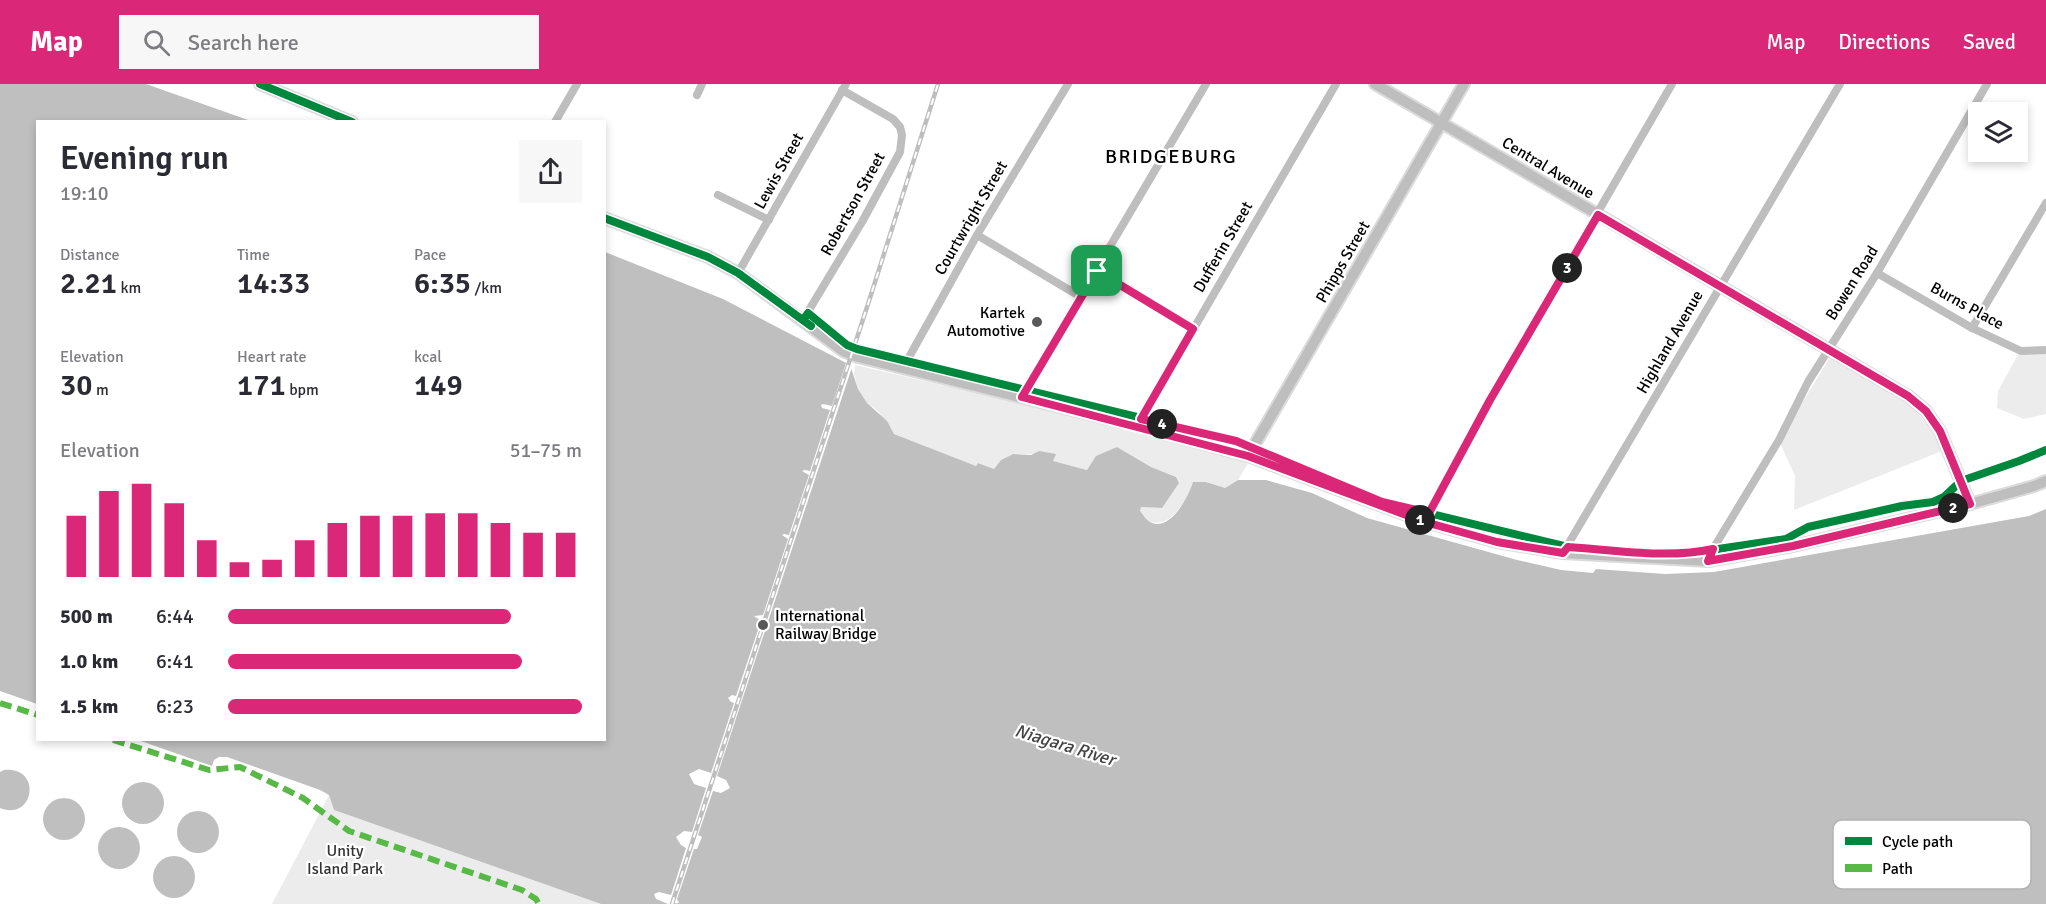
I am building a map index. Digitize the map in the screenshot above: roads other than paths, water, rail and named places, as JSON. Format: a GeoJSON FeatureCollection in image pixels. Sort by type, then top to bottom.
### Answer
{"type":"FeatureCollection","features":[{"type":"Feature","properties":{"kind":"main road"},"geometry":{"type":"LineString","coordinates":[[260,84],[347,120]]}},
{"type":"Feature","properties":{"kind":"main road","name":"Central Avenue"},"geometry":{"type":"LineString","coordinates":[[1375,84],[1908,396],[1926,411],[1940,431],[1970,504]]}},
{"type":"Feature","properties":{"kind":"main road","name":"Phipps Street"},"geometry":{"type":"LineString","coordinates":[[1248,456],[1464,84]]}},
{"type":"Feature","properties":{"kind":"main road"},"geometry":{"type":"LineString","coordinates":[[606,219],[708,257],[738,273],[843,351],[858,357],[1248,456],[1425,522],[1497,542],[1563,553],[1708,561],[1793,546],[1970,504],[2046,481]]}},
{"type":"Feature","properties":{"kind":"street"},"geometry":{"type":"LineString","coordinates":[[556,120],[577,84]]}},
{"type":"Feature","properties":{"kind":"street"},"geometry":{"type":"LineString","coordinates":[[697,95],[702,84]]}},
{"type":"Feature","properties":{"kind":"street","name":"Courtwright Street"},"geometry":{"type":"LineString","coordinates":[[903,368],[977,235],[1068,84]]}},
{"type":"Feature","properties":{"kind":"street"},"geometry":{"type":"LineString","coordinates":[[1022,397],[1206,84]]}},
{"type":"Feature","properties":{"kind":"street","name":"Dufferin Street"},"geometry":{"type":"LineString","coordinates":[[1137,426],[1336,84]]}},
{"type":"Feature","properties":{"kind":"street"},"geometry":{"type":"LineString","coordinates":[[1425,522],[1490,400],[1672,84]]}},
{"type":"Feature","properties":{"kind":"street","name":"Highland Avenue"},"geometry":{"type":"LineString","coordinates":[[1563,553],[1840,84]]}},
{"type":"Feature","properties":{"kind":"street","name":"Bowen Road"},"geometry":{"type":"LineString","coordinates":[[1708,561],[1779,440],[1808,382],[1877,273],[1987,84]]}},
{"type":"Feature","properties":{"kind":"street","name":"Lewis Street"},"geometry":{"type":"LineString","coordinates":[[738,273],[844,87]]}},
{"type":"Feature","properties":{"kind":"street","name":"Robertson Street"},"geometry":{"type":"LineString","coordinates":[[803,321],[862,222],[900,152],[902,135],[900,127],[893,119],[844,87]]}},
{"type":"Feature","properties":{"kind":"street"},"geometry":{"type":"LineString","coordinates":[[718,195],[769,220]]}},
{"type":"Feature","properties":{"kind":"street"},"geometry":{"type":"LineString","coordinates":[[1972,328],[2046,203]]}},
{"type":"Feature","properties":{"kind":"street"},"geometry":{"type":"LineString","coordinates":[[977,235],[1081,297]]}},
{"type":"Feature","properties":{"kind":"street"},"geometry":{"type":"LineString","coordinates":[[1097,271],[1193,329]]}},
{"type":"Feature","properties":{"kind":"street","name":"Burns Place"},"geometry":{"type":"LineString","coordinates":[[1877,273],[1972,328],[2020,351],[2046,350]]}},
{"type":"Feature","properties":{"kind":"street"},"geometry":{"type":"LineString","coordinates":[[1961,481],[2019,462],[2046,450]]}},
{"type":"Feature","properties":{"kind":"water"},"geometry":{"type":"Polygon","coordinates":[[[0,84],[146,84],[248,120],[36,120],[36,704],[0,691],[0,84]]]}},
{"type":"Feature","properties":{"kind":"water","name":"Niagara River"},"geometry":{"type":"Polygon","coordinates":[[[606,252],[723,299],[850,365],[858,389],[867,403],[887,421],[894,434],[976,466],[978,463],[994,469],[1001,460],[1013,454],[1031,455],[1039,451],[1056,454],[1053,461],[1087,470],[1096,456],[1117,447],[1151,467],[1176,477],[1179,483],[1162,508],[1141,507],[1140,511],[1147,520],[1157,524],[1171,518],[1183,504],[1193,482],[1206,482],[1225,488],[1238,480],[1266,480],[1312,493],[1367,518],[1517,560],[1561,570],[1593,573],[1596,569],[1665,574],[1714,572],[2029,516],[2046,509],[2046,904],[601,904],[334,810],[329,795],[320,790],[227,757],[214,760],[212,766],[141,741],[606,741],[606,252]]]}},
{"type":"Feature","properties":{"kind":"water"},"geometry":{"type":"Polygon","coordinates":[[[16,771],[25,776],[29,784],[26,801],[20,807],[12,810],[0,808],[0,772],[16,771]]]}},
{"type":"Feature","properties":{"kind":"water"},"geometry":{"type":"Polygon","coordinates":[[[143,782],[158,788],[164,803],[158,818],[143,824],[128,818],[122,803],[128,788],[143,782]]]}},
{"type":"Feature","properties":{"kind":"water"},"geometry":{"type":"Polygon","coordinates":[[[64,798],[79,804],[85,819],[79,834],[64,840],[49,834],[43,819],[49,804],[64,798]]]}},
{"type":"Feature","properties":{"kind":"water"},"geometry":{"type":"Polygon","coordinates":[[[198,811],[213,817],[219,832],[213,847],[198,853],[183,847],[177,832],[183,817],[198,811]]]}},
{"type":"Feature","properties":{"kind":"water"},"geometry":{"type":"Polygon","coordinates":[[[119,827],[134,833],[140,848],[134,863],[119,869],[104,863],[98,848],[104,833],[119,827]]]}},
{"type":"Feature","properties":{"kind":"water"},"geometry":{"type":"Polygon","coordinates":[[[174,856],[189,862],[195,877],[189,892],[174,898],[159,892],[153,877],[159,862],[174,856]]]}},
{"type":"Feature","properties":{"kind":"railway"},"geometry":{"type":"LineString","coordinates":[[672,904],[938,84]]}},
{"type":"Feature","properties":{"kind":"place","name":"Kartek Automotive"},"geometry":{"type":"Point","coordinates":[1037,322]}},
{"type":"Feature","properties":{"kind":"place","name":"International Railway Bridge"},"geometry":{"type":"Point","coordinates":[763,625]}},
{"type":"Feature","properties":{"kind":"district","name":"BRIDGEBURG"},"geometry":{"type":"Point","coordinates":[1171,156]}},
{"type":"Feature","properties":{"kind":"park label","name":"Unity Island Park"},"geometry":{"type":"Point","coordinates":[345,860]}}]}
